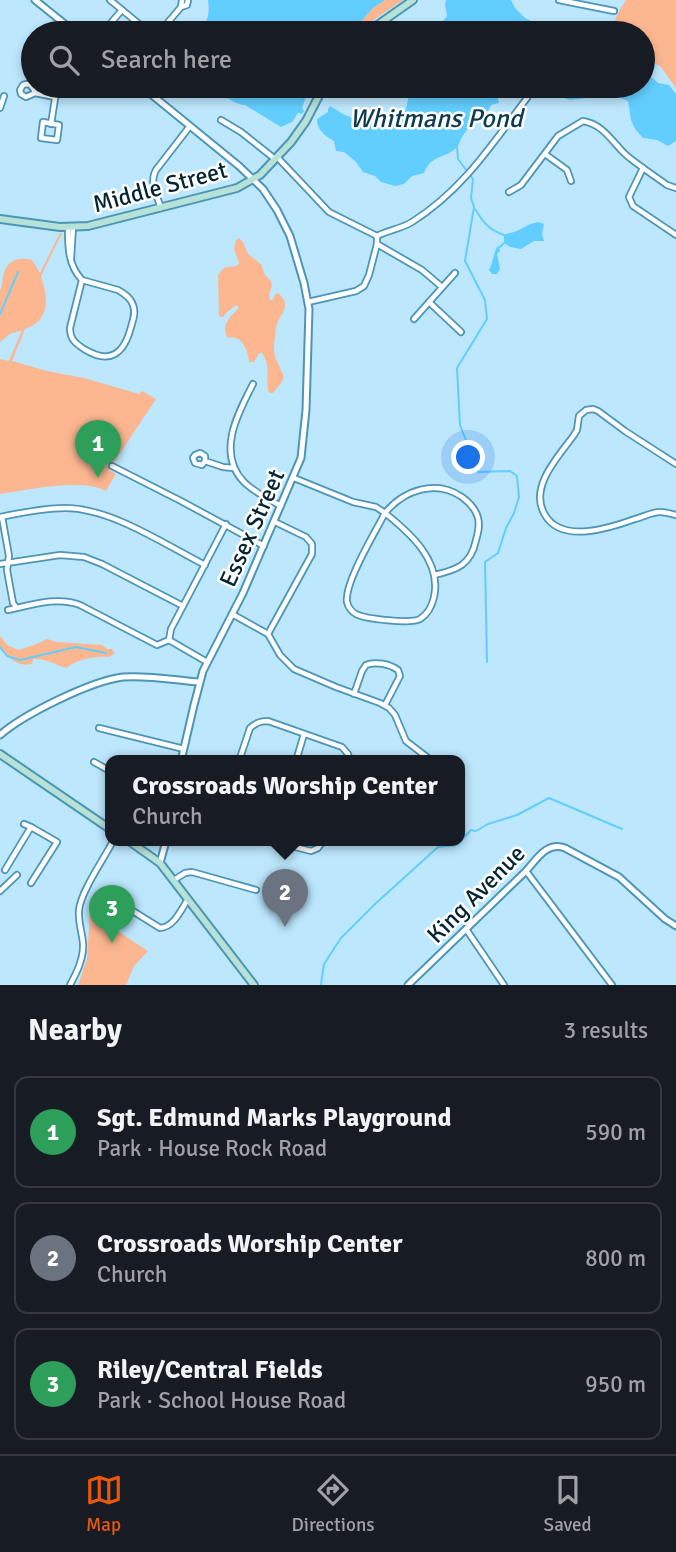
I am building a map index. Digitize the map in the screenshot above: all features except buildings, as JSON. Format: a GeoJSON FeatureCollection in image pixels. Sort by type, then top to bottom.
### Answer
{"type":"FeatureCollection","features":[{"type":"Feature","properties":{"kind":"main road"},"geometry":{"type":"LineString","coordinates":[[383,21],[413,0]]}},
{"type":"Feature","properties":{"kind":"main road","name":"Middle Street"},"geometry":{"type":"LineString","coordinates":[[0,219],[70,227],[98,225],[237,188],[254,179],[276,158],[300,129],[317,98]]}},
{"type":"Feature","properties":{"kind":"main road"},"geometry":{"type":"LineString","coordinates":[[0,754],[105,826]]}},
{"type":"Feature","properties":{"kind":"main road"},"geometry":{"type":"LineString","coordinates":[[136,846],[160,863],[254,985]]}},
{"type":"Feature","properties":{"kind":"street"},"geometry":{"type":"LineString","coordinates":[[35,0],[61,21]]}},
{"type":"Feature","properties":{"kind":"street"},"geometry":{"type":"LineString","coordinates":[[110,0],[135,21]]}},
{"type":"Feature","properties":{"kind":"street"},"geometry":{"type":"LineString","coordinates":[[169,21],[182,0]]}},
{"type":"Feature","properties":{"kind":"street"},"geometry":{"type":"LineString","coordinates":[[180,7],[187,5],[188,0]]}},
{"type":"Feature","properties":{"kind":"street"},"geometry":{"type":"LineString","coordinates":[[559,0],[614,11]]}},
{"type":"Feature","properties":{"kind":"street"},"geometry":{"type":"LineString","coordinates":[[112,21],[122,10]]}},
{"type":"Feature","properties":{"kind":"street"},"geometry":{"type":"LineString","coordinates":[[0,108],[4,96]]}},
{"type":"Feature","properties":{"kind":"street"},"geometry":{"type":"LineString","coordinates":[[51,124],[55,98]]}},
{"type":"Feature","properties":{"kind":"street","name":"Essex Street"},"geometry":{"type":"LineString","coordinates":[[156,98],[254,179],[268,196],[288,231],[309,302],[301,458],[275,522],[199,682],[182,755]]}},
{"type":"Feature","properties":{"kind":"street"},"geometry":{"type":"LineString","coordinates":[[377,236],[411,223],[441,200],[469,174],[526,98]]}},
{"type":"Feature","properties":{"kind":"street"},"geometry":{"type":"LineString","coordinates":[[221,120],[276,158],[329,212],[377,236]]}},
{"type":"Feature","properties":{"kind":"street"},"geometry":{"type":"LineString","coordinates":[[509,192],[521,185],[558,136],[583,121],[604,131],[643,168],[676,188]]}},
{"type":"Feature","properties":{"kind":"street"},"geometry":{"type":"LineString","coordinates":[[43,122],[51,124],[59,125],[57,140],[41,138],[43,122]]}},
{"type":"Feature","properties":{"kind":"street"},"geometry":{"type":"LineString","coordinates":[[160,208],[153,182],[154,173],[191,126]]}},
{"type":"Feature","properties":{"kind":"street"},"geometry":{"type":"LineString","coordinates":[[545,154],[567,170],[571,181]]}},
{"type":"Feature","properties":{"kind":"street"},"geometry":{"type":"LineString","coordinates":[[643,168],[629,195],[630,202],[676,235]]}},
{"type":"Feature","properties":{"kind":"street"},"geometry":{"type":"LineString","coordinates":[[70,227],[73,269],[82,280],[118,290],[131,300],[134,313],[128,340],[115,354],[95,355],[78,345],[71,336],[70,328],[82,280]]}},
{"type":"Feature","properties":{"kind":"street"},"geometry":{"type":"LineString","coordinates":[[309,302],[364,286],[377,236]]}},
{"type":"Feature","properties":{"kind":"street"},"geometry":{"type":"LineString","coordinates":[[377,244],[422,270],[442,288]]}},
{"type":"Feature","properties":{"kind":"street"},"geometry":{"type":"LineString","coordinates":[[414,318],[455,272]]}},
{"type":"Feature","properties":{"kind":"street"},"geometry":{"type":"LineString","coordinates":[[429,302],[461,332]]}},
{"type":"Feature","properties":{"kind":"street"},"geometry":{"type":"LineString","coordinates":[[253,384],[232,433],[230,449],[234,468],[250,488],[281,506]]}},
{"type":"Feature","properties":{"kind":"street"},"geometry":{"type":"LineString","coordinates":[[676,464],[598,411],[586,410],[579,416],[577,430],[544,480],[540,498],[542,509],[550,521],[556,527],[568,530],[604,529],[658,512],[676,515]]}},
{"type":"Feature","properties":{"kind":"street"},"geometry":{"type":"LineString","coordinates":[[205,461],[234,468]]}},
{"type":"Feature","properties":{"kind":"street"},"geometry":{"type":"LineString","coordinates":[[112,466],[264,546]]}},
{"type":"Feature","properties":{"kind":"street"},"geometry":{"type":"LineString","coordinates":[[294,478],[354,502],[376,507],[385,513],[418,544],[426,555],[435,585],[429,611],[422,618],[408,622],[359,616],[353,612],[346,600],[351,579],[385,513],[397,500],[426,488],[460,495],[472,506],[479,520],[475,546],[470,557],[460,567],[434,575]]}},
{"type":"Feature","properties":{"kind":"street"},"geometry":{"type":"LineString","coordinates":[[17,608],[13,603],[7,570],[9,556],[1,517],[55,509],[97,513],[122,522],[205,565]]}},
{"type":"Feature","properties":{"kind":"street"},"geometry":{"type":"LineString","coordinates":[[268,634],[312,550],[312,544],[306,537],[275,522]]}},
{"type":"Feature","properties":{"kind":"street"},"geometry":{"type":"LineString","coordinates":[[8,610],[68,601],[160,645],[169,640],[183,606],[226,524]]}},
{"type":"Feature","properties":{"kind":"street"},"geometry":{"type":"LineString","coordinates":[[0,564],[60,555],[84,557],[183,606]]}},
{"type":"Feature","properties":{"kind":"street"},"geometry":{"type":"LineString","coordinates":[[232,614],[268,634],[274,648],[294,668],[385,705],[395,715],[406,741],[424,755]]}},
{"type":"Feature","properties":{"kind":"street"},"geometry":{"type":"LineString","coordinates":[[169,640],[207,662]]}},
{"type":"Feature","properties":{"kind":"street"},"geometry":{"type":"LineString","coordinates":[[354,694],[366,665],[374,663],[391,666],[398,670],[400,676],[385,705]]}},
{"type":"Feature","properties":{"kind":"street"},"geometry":{"type":"LineString","coordinates":[[0,736],[32,713],[107,680],[129,677],[199,682]]}},
{"type":"Feature","properties":{"kind":"street"},"geometry":{"type":"LineString","coordinates":[[241,755],[250,728],[258,722],[268,721],[342,747],[348,755]]}},
{"type":"Feature","properties":{"kind":"street"},"geometry":{"type":"LineString","coordinates":[[99,728],[184,749]]}},
{"type":"Feature","properties":{"kind":"street"},"geometry":{"type":"LineString","coordinates":[[298,755],[304,734]]}},
{"type":"Feature","properties":{"kind":"street"},"geometry":{"type":"LineString","coordinates":[[94,762],[105,768]]}},
{"type":"Feature","properties":{"kind":"street"},"geometry":{"type":"LineString","coordinates":[[24,824],[57,842],[31,883]]}},
{"type":"Feature","properties":{"kind":"street"},"geometry":{"type":"LineString","coordinates":[[5,870],[31,827]]}},
{"type":"Feature","properties":{"kind":"street","name":"King Avenue"},"geometry":{"type":"LineString","coordinates":[[408,985],[548,848],[557,845],[619,877],[676,926]]}},
{"type":"Feature","properties":{"kind":"street"},"geometry":{"type":"LineString","coordinates":[[70,985],[83,952],[79,907],[110,846]]}},
{"type":"Feature","properties":{"kind":"street"},"geometry":{"type":"LineString","coordinates":[[160,863],[165,846]]}},
{"type":"Feature","properties":{"kind":"street"},"geometry":{"type":"LineString","coordinates":[[292,846],[311,851],[319,846]]}},
{"type":"Feature","properties":{"kind":"street"},"geometry":{"type":"LineString","coordinates":[[174,880],[192,872],[256,890]]}},
{"type":"Feature","properties":{"kind":"street"},"geometry":{"type":"LineString","coordinates":[[526,872],[612,985]]}},
{"type":"Feature","properties":{"kind":"street"},"geometry":{"type":"LineString","coordinates":[[0,891],[17,876]]}},
{"type":"Feature","properties":{"kind":"street"},"geometry":{"type":"LineString","coordinates":[[104,893],[160,929],[171,925],[189,898]]}},
{"type":"Feature","properties":{"kind":"street"},"geometry":{"type":"LineString","coordinates":[[466,929],[504,985]]}},
{"type":"Feature","properties":{"kind":"shaded area"},"geometry":{"type":"Polygon","coordinates":[[[385,0],[403,0],[372,21],[362,21],[385,0]]]}},
{"type":"Feature","properties":{"kind":"shaded area"},"geometry":{"type":"Polygon","coordinates":[[[626,0],[676,0],[676,88],[660,66],[655,64],[655,21],[615,21],[626,0]]]}},
{"type":"Feature","properties":{"kind":"shaded area"},"geometry":{"type":"Polygon","coordinates":[[[60,233],[41,276],[46,300],[43,314],[25,329],[12,361],[139,394],[142,391],[156,399],[109,470],[116,474],[106,491],[84,485],[69,485],[0,494],[0,359],[9,361],[22,330],[10,334],[0,342],[0,290],[3,275],[11,262],[23,259],[32,260],[40,273],[60,233]]]}},
{"type":"Feature","properties":{"kind":"shaded area"},"geometry":{"type":"Polygon","coordinates":[[[239,238],[248,254],[261,264],[265,275],[271,281],[270,300],[278,293],[285,302],[277,323],[274,351],[284,377],[273,393],[268,391],[267,367],[262,353],[259,353],[254,362],[249,362],[243,343],[237,338],[227,337],[226,325],[238,306],[223,317],[219,315],[218,276],[225,268],[238,265],[234,249],[239,238]]]}},
{"type":"Feature","properties":{"kind":"shaded area"},"geometry":{"type":"Polygon","coordinates":[[[0,636],[7,645],[19,650],[47,639],[102,645],[115,653],[109,657],[81,660],[66,668],[38,659],[33,659],[32,664],[22,664],[11,659],[0,648],[0,636]]]}},
{"type":"Feature","properties":{"kind":"shaded area"},"geometry":{"type":"Polygon","coordinates":[[[90,913],[148,951],[134,966],[126,985],[78,985],[87,959],[90,913]]]}},
{"type":"Feature","properties":{"kind":"water","name":"Whitmans Pond"},"geometry":{"type":"Polygon","coordinates":[[[208,0],[385,0],[362,21],[206,21],[208,0]]]}},
{"type":"Feature","properties":{"kind":"water"},"geometry":{"type":"Polygon","coordinates":[[[446,0],[511,0],[515,8],[531,21],[443,21],[447,16],[446,0]]]}},
{"type":"Feature","properties":{"kind":"water","name":"Whitmans Pond"},"geometry":{"type":"Polygon","coordinates":[[[655,80],[669,85],[676,94],[676,141],[668,146],[657,140],[643,138],[631,120],[628,101],[620,98],[655,98],[655,80]]]}},
{"type":"Feature","properties":{"kind":"water"},"geometry":{"type":"Polygon","coordinates":[[[227,98],[306,98],[302,114],[298,113],[292,122],[281,127],[245,105],[227,98]]]}},
{"type":"Feature","properties":{"kind":"water","name":"Whitmans Pond"},"geometry":{"type":"Polygon","coordinates":[[[408,98],[498,98],[499,103],[491,105],[488,111],[480,110],[451,152],[430,163],[424,173],[412,176],[404,184],[395,186],[363,172],[344,152],[336,151],[334,141],[320,129],[317,119],[328,112],[330,106],[366,124],[375,121],[382,126],[404,116],[408,98]]]}},
{"type":"Feature","properties":{"kind":"water"},"geometry":{"type":"Polygon","coordinates":[[[539,222],[544,224],[544,241],[534,241],[521,249],[504,243],[504,235],[539,222]]]}},
{"type":"Feature","properties":{"kind":"water"},"geometry":{"type":"Polygon","coordinates":[[[499,246],[500,251],[497,254],[500,269],[497,274],[492,274],[489,270],[499,246]]]}},
{"type":"Feature","properties":{"kind":"waterway"},"geometry":{"type":"LineString","coordinates":[[457,147],[458,159],[473,179],[471,198],[474,207],[465,261],[485,300],[487,319],[457,368],[460,425],[478,472],[510,471],[517,476],[519,497],[498,553],[485,562],[487,662]]}},
{"type":"Feature","properties":{"kind":"waterway"},"geometry":{"type":"LineString","coordinates":[[475,209],[487,225],[504,235]]}},
{"type":"Feature","properties":{"kind":"waterway"},"geometry":{"type":"LineString","coordinates":[[500,247],[504,243]]}},
{"type":"Feature","properties":{"kind":"waterway"},"geometry":{"type":"LineString","coordinates":[[0,314],[18,272]]}},
{"type":"Feature","properties":{"kind":"waterway"},"geometry":{"type":"LineString","coordinates":[[0,647],[7,656],[20,660],[76,647],[106,653]]}},
{"type":"Feature","properties":{"kind":"waterway"},"geometry":{"type":"LineString","coordinates":[[465,836],[471,830],[476,831],[488,824],[517,815],[549,798],[622,829]]}},
{"type":"Feature","properties":{"kind":"waterway"},"geometry":{"type":"LineString","coordinates":[[321,985],[324,964],[341,938],[438,847],[448,846]]}},
{"type":"Feature","properties":{"kind":"place","name":"Sgt. Edmund Marks Playground"},"geometry":{"type":"Point","coordinates":[98,478]}},
{"type":"Feature","properties":{"kind":"place","name":"Crossroads Worship Center"},"geometry":{"type":"Point","coordinates":[285,927]}},
{"type":"Feature","properties":{"kind":"place","name":"Riley/Central Fields"},"geometry":{"type":"Point","coordinates":[112,943]}}]}
